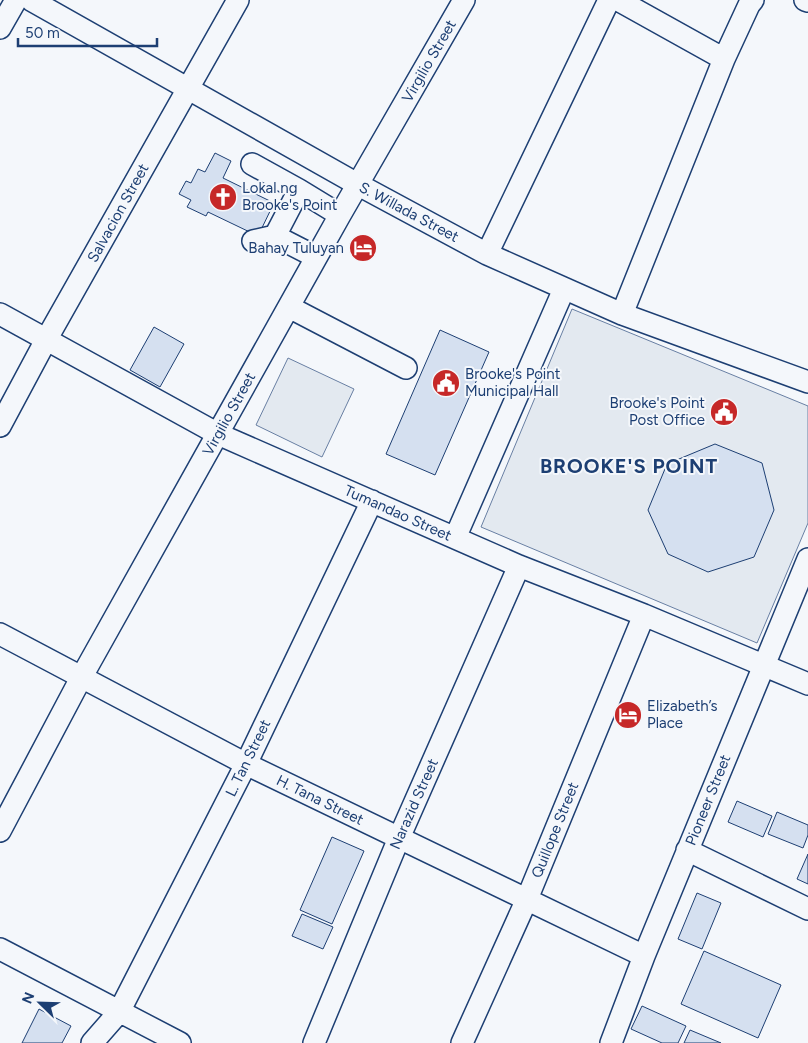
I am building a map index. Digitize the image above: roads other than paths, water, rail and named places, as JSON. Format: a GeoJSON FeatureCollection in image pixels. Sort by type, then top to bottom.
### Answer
{"type":"FeatureCollection","features":[{"type":"Feature","properties":{"kind":"street"},"geometry":{"type":"LineString","coordinates":[[0,28],[16,0]]}},
{"type":"Feature","properties":{"kind":"street","name":"S. Willada Street"},"geometry":{"type":"LineString","coordinates":[[31,0],[357,184],[487,254],[622,314],[808,382]]}},
{"type":"Feature","properties":{"kind":"street","name":"Salvacion Street"},"geometry":{"type":"LineString","coordinates":[[0,426],[46,340],[238,0]]}},
{"type":"Feature","properties":{"kind":"street","name":"Virgilio Street"},"geometry":{"type":"LineString","coordinates":[[0,831],[81,678],[316,257],[464,0]]}},
{"type":"Feature","properties":{"kind":"street"},"geometry":{"type":"LineString","coordinates":[[487,254],[609,0]]}},
{"type":"Feature","properties":{"kind":"street"},"geometry":{"type":"LineString","coordinates":[[618,0],[724,58]]}},
{"type":"Feature","properties":{"kind":"street"},"geometry":{"type":"LineString","coordinates":[[622,314],[724,58],[753,0]]}},
{"type":"Feature","properties":{"kind":"street"},"geometry":{"type":"LineString","coordinates":[[252,164],[340,215]]}},
{"type":"Feature","properties":{"kind":"street"},"geometry":{"type":"LineString","coordinates":[[275,236],[299,190]]}},
{"type":"Feature","properties":{"kind":"street"},"geometry":{"type":"LineString","coordinates":[[252,241],[275,236],[316,257]]}},
{"type":"Feature","properties":{"kind":"street"},"geometry":{"type":"LineString","coordinates":[[455,538],[564,289]]}},
{"type":"Feature","properties":{"kind":"street"},"geometry":{"type":"LineString","coordinates":[[289,307],[406,368]]}},
{"type":"Feature","properties":{"kind":"street","name":"Tumandao Street"},"geometry":{"type":"LineString","coordinates":[[0,314],[218,434],[519,566],[644,615],[808,684]]}},
{"type":"Feature","properties":{"kind":"street","name":"L. Tan Street"},"geometry":{"type":"LineString","coordinates":[[92,1043],[119,1012],[246,764],[372,501]]}},
{"type":"Feature","properties":{"kind":"street","name":"Pioneer Street"},"geometry":{"type":"LineString","coordinates":[[611,1043],[687,850],[808,559]]}},
{"type":"Feature","properties":{"kind":"street","name":"Narazid Street"},"geometry":{"type":"LineString","coordinates":[[314,1043],[399,838],[519,566]]}},
{"type":"Feature","properties":{"kind":"street","name":"Quillope Street"},"geometry":{"type":"LineString","coordinates":[[462,1043],[527,899],[644,615]]}},
{"type":"Feature","properties":{"kind":"street","name":"H. Tana Street"},"geometry":{"type":"LineString","coordinates":[[0,634],[246,764],[644,956]]}},
{"type":"Feature","properties":{"kind":"street"},"geometry":{"type":"LineString","coordinates":[[687,850],[808,909]]}},
{"type":"Feature","properties":{"kind":"street"},"geometry":{"type":"LineString","coordinates":[[0,949],[180,1043]]}},
{"type":"Feature","properties":{"kind":"place","name":"Lokal ng Brooke's Point"},"geometry":{"type":"Point","coordinates":[223,197]}},
{"type":"Feature","properties":{"kind":"place","name":"Bahay Tuluyan"},"geometry":{"type":"Point","coordinates":[363,248]}},
{"type":"Feature","properties":{"kind":"place","name":"Brooke's Point Municipal Hall"},"geometry":{"type":"Point","coordinates":[446,383]}},
{"type":"Feature","properties":{"kind":"place","name":"Brooke's Point Post Office"},"geometry":{"type":"Point","coordinates":[724,412]}},
{"type":"Feature","properties":{"kind":"place","name":"Elizabeth’s Place"},"geometry":{"type":"Point","coordinates":[628,715]}},
{"type":"Feature","properties":{"kind":"district","name":"BROOKE'S POINT"},"geometry":{"type":"Point","coordinates":[629,466]}}]}
